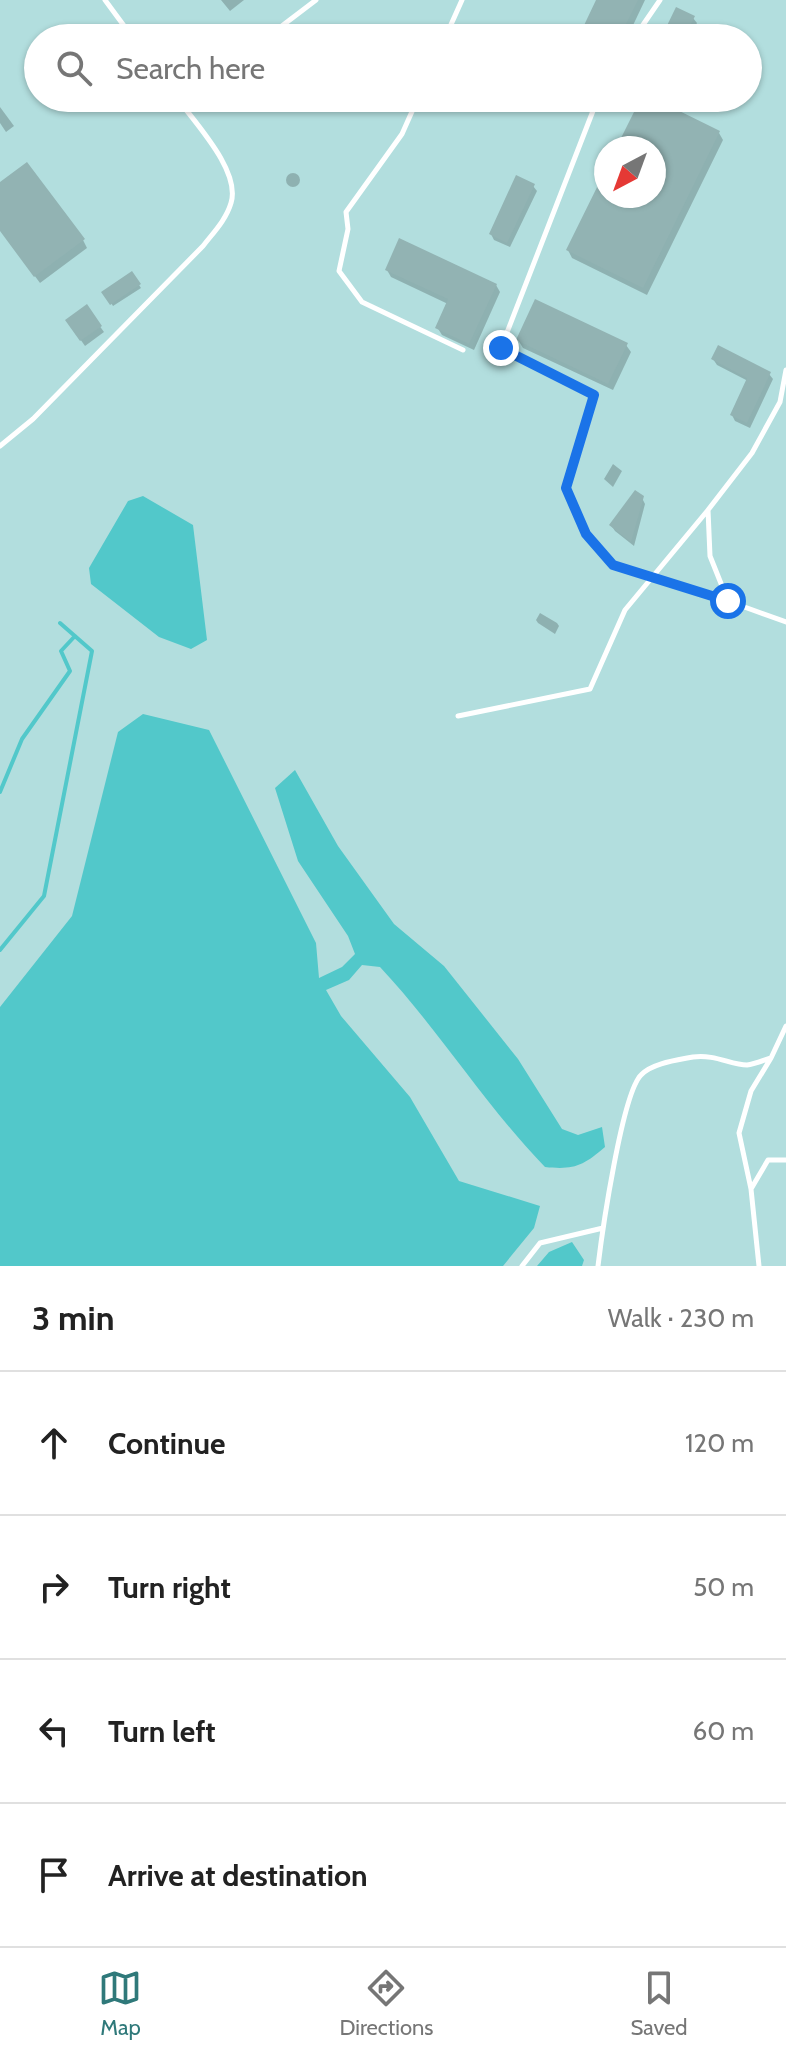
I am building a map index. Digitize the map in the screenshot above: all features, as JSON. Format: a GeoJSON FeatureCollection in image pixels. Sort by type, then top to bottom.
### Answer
{"type":"FeatureCollection","features":[{"type":"Feature","properties":{"kind":"lane"},"geometry":{"type":"LineString","coordinates":[[105,0],[123,24]]}},
{"type":"Feature","properties":{"kind":"lane"},"geometry":{"type":"LineString","coordinates":[[284,24],[316,0]]}},
{"type":"Feature","properties":{"kind":"lane"},"geometry":{"type":"LineString","coordinates":[[451,24],[462,0]]}},
{"type":"Feature","properties":{"kind":"lane"},"geometry":{"type":"LineString","coordinates":[[644,24],[660,0]]}},
{"type":"Feature","properties":{"kind":"lane"},"geometry":{"type":"LineString","coordinates":[[0,446],[33,419],[203,246],[220,224],[231,204],[233,189],[221,159],[187,112]]}},
{"type":"Feature","properties":{"kind":"lane"},"geometry":{"type":"LineString","coordinates":[[412,112],[402,134],[346,212],[348,229],[339,271],[362,302],[463,350]]}},
{"type":"Feature","properties":{"kind":"lane"},"geometry":{"type":"LineString","coordinates":[[593,112],[501,348],[594,395],[566,488],[586,534],[613,565],[786,622]]}},
{"type":"Feature","properties":{"kind":"lane"},"geometry":{"type":"LineString","coordinates":[[458,716],[590,689],[625,610],[752,453],[780,402],[786,370]]}},
{"type":"Feature","properties":{"kind":"lane"},"geometry":{"type":"LineString","coordinates":[[708,510],[710,556],[728,601]]}},
{"type":"Feature","properties":{"kind":"lane"},"geometry":{"type":"LineString","coordinates":[[759,1266],[751,1189],[739,1133],[751,1091],[786,1026]]}},
{"type":"Feature","properties":{"kind":"lane"},"geometry":{"type":"LineString","coordinates":[[598,1266],[629,1099],[641,1074],[664,1064],[697,1057],[720,1057],[746,1065],[771,1058]]}},
{"type":"Feature","properties":{"kind":"lane"},"geometry":{"type":"LineString","coordinates":[[751,1189],[768,1160],[786,1160]]}},
{"type":"Feature","properties":{"kind":"lane"},"geometry":{"type":"LineString","coordinates":[[522,1266],[540,1243],[603,1228]]}},
{"type":"Feature","properties":{"kind":"shaded area"},"geometry":{"type":"Polygon","coordinates":[[[0,0],[786,0],[786,1266],[0,1266],[0,0]]]}},
{"type":"Feature","properties":{"kind":"water"},"geometry":{"type":"Polygon","coordinates":[[[143,496],[193,525],[207,640],[191,649],[159,637],[91,584],[89,568],[128,501],[143,496]]]}},
{"type":"Feature","properties":{"kind":"water"},"geometry":{"type":"Polygon","coordinates":[[[143,714],[209,730],[316,943],[319,978],[342,967],[355,954],[348,936],[298,861],[275,788],[295,770],[338,846],[394,924],[444,966],[518,1059],[562,1129],[578,1135],[602,1127],[605,1147],[590,1159],[571,1167],[545,1167],[380,967],[362,965],[349,980],[326,990],[341,1016],[410,1097],[459,1181],[540,1206],[534,1228],[503,1266],[0,1266],[0,1007],[72,916],[118,732],[143,714]]]}},
{"type":"Feature","properties":{"kind":"water"},"geometry":{"type":"Polygon","coordinates":[[[572,1242],[584,1260],[582,1266],[537,1266],[549,1252],[572,1242]]]}},
{"type":"Feature","properties":{"kind":"building"},"geometry":{"type":"Polygon","coordinates":[[[596,0],[638,0],[626,24],[585,24],[596,0]]]}},
{"type":"Feature","properties":{"kind":"building"},"geometry":{"type":"Polygon","coordinates":[[[676,7],[695,16],[691,24],[668,24],[676,7]]]}},
{"type":"Feature","properties":{"kind":"building"},"geometry":{"type":"Polygon","coordinates":[[[634,112],[681,112],[720,131],[643,288],[566,250],[594,193],[594,208],[666,208],[666,136],[622,136],[634,112]]]}},
{"type":"Feature","properties":{"kind":"building"},"geometry":{"type":"Polygon","coordinates":[[[27,162],[85,239],[34,277],[0,231],[0,182],[27,162]]]}},
{"type":"Feature","properties":{"kind":"building"},"geometry":{"type":"Polygon","coordinates":[[[516,175],[535,184],[507,243],[489,234],[516,175]]]}},
{"type":"Feature","properties":{"kind":"building"},"geometry":{"type":"Polygon","coordinates":[[[399,238],[497,284],[469,344],[435,328],[448,299],[385,270],[399,238]]]}},
{"type":"Feature","properties":{"kind":"building"},"geometry":{"type":"Polygon","coordinates":[[[132,271],[141,284],[110,305],[101,292],[132,271]]]}},
{"type":"Feature","properties":{"kind":"building"},"geometry":{"type":"Polygon","coordinates":[[[535,299],[628,343],[608,384],[516,340],[535,299]]]}},
{"type":"Feature","properties":{"kind":"building"},"geometry":{"type":"Polygon","coordinates":[[[87,304],[102,326],[80,341],[65,320],[87,304]]]}},
{"type":"Feature","properties":{"kind":"building"},"geometry":{"type":"Polygon","coordinates":[[[718,345],[771,372],[747,423],[730,415],[747,378],[711,359],[718,345]]]}},
{"type":"Feature","properties":{"kind":"building"},"geometry":{"type":"Polygon","coordinates":[[[635,490],[644,496],[631,542],[609,525],[635,490]]]}},
{"type":"Feature","properties":{"kind":"waterway"},"geometry":{"type":"LineString","coordinates":[[0,950],[44,896],[92,651],[60,623]]}},
{"type":"Feature","properties":{"kind":"waterway"},"geometry":{"type":"LineString","coordinates":[[0,792],[22,739],[70,671],[61,651],[75,636]]}},
{"type":"Feature","properties":{"kind":"route"},"geometry":{"type":"LineString","coordinates":[[501,348],[594,395],[566,488],[586,534],[613,565],[728,601]]}}]}
